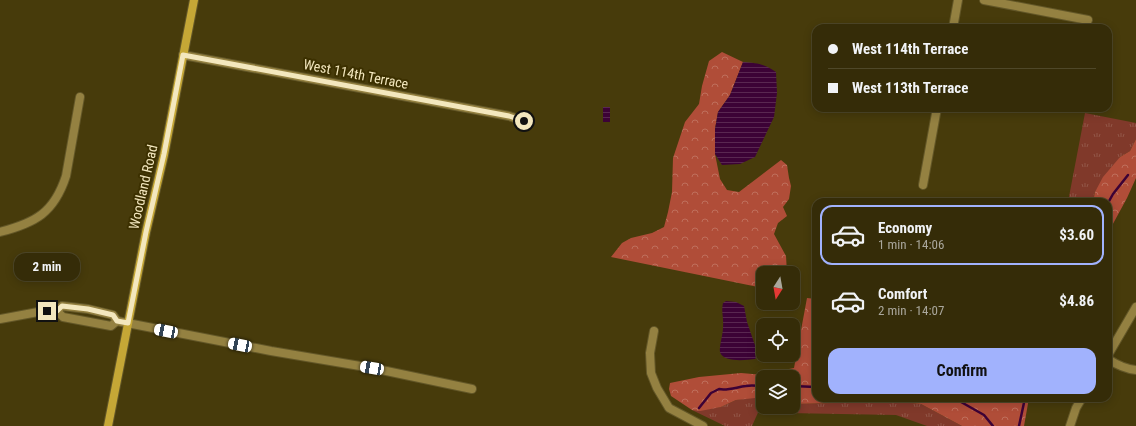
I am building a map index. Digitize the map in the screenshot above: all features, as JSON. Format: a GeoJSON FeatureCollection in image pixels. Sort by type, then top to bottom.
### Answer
{"type":"FeatureCollection","features":[{"type":"Feature","properties":{"kind":"main road","name":"Woodland Road"},"geometry":{"type":"LineString","coordinates":[[108,426],[194,0]]}},
{"type":"Feature","properties":{"kind":"street"},"geometry":{"type":"LineString","coordinates":[[954,24],[958,0]]}},
{"type":"Feature","properties":{"kind":"street"},"geometry":{"type":"LineString","coordinates":[[984,0],[1088,20]]}},
{"type":"Feature","properties":{"kind":"street","name":"West 114th Terrace"},"geometry":{"type":"LineString","coordinates":[[183,55],[509,116],[524,121]]}},
{"type":"Feature","properties":{"kind":"street"},"geometry":{"type":"LineString","coordinates":[[0,232],[18,227],[41,215],[50,207],[59,193],[66,176],[80,98]]}},
{"type":"Feature","properties":{"kind":"street"},"geometry":{"type":"LineString","coordinates":[[922,185],[937,112]]}},
{"type":"Feature","properties":{"kind":"street"},"geometry":{"type":"LineString","coordinates":[[0,319],[38,312],[57,311],[62,306],[88,309],[113,315],[117,321],[263,350],[372,368],[472,389]]}},
{"type":"Feature","properties":{"kind":"street"},"geometry":{"type":"LineString","coordinates":[[1112,347],[1136,308]]}},
{"type":"Feature","properties":{"kind":"street"},"geometry":{"type":"LineString","coordinates":[[57,311],[63,317],[111,326],[117,321]]}},
{"type":"Feature","properties":{"kind":"street"},"geometry":{"type":"LineString","coordinates":[[654,331],[650,353],[651,373],[657,388],[669,408],[703,426]]}},
{"type":"Feature","properties":{"kind":"street"},"geometry":{"type":"LineString","coordinates":[[1112,362],[1117,365],[1136,370]]}},
{"type":"Feature","properties":{"kind":"street"},"geometry":{"type":"LineString","coordinates":[[1070,426],[1080,402]]}},
{"type":"Feature","properties":{"kind":"green space"},"geometry":{"type":"Polygon","coordinates":[[[722,52],[743,62],[730,95],[718,112],[715,129],[715,154],[720,179],[727,190],[739,192],[781,160],[787,165],[791,186],[789,199],[783,207],[787,216],[778,223],[774,234],[786,256],[787,266],[756,266],[756,287],[611,257],[622,243],[631,238],[652,233],[664,227],[672,192],[673,158],[685,122],[699,104],[709,61],[722,52]]]}},
{"type":"Feature","properties":{"kind":"green space"},"geometry":{"type":"Polygon","coordinates":[[[1085,113],[1136,123],[1136,139],[1130,151],[1120,157],[1095,192],[1094,198],[1069,198],[1085,113]]]}},
{"type":"Feature","properties":{"kind":"green space"},"geometry":{"type":"Polygon","coordinates":[[[1136,139],[1136,178],[1112,226],[1112,198],[1094,198],[1095,192],[1103,177],[1120,157],[1130,151],[1136,139]]]}},
{"type":"Feature","properties":{"kind":"green space"},"geometry":{"type":"Polygon","coordinates":[[[807,298],[812,299],[812,402],[839,402],[800,404],[800,370],[784,370],[794,368],[795,362],[800,362],[800,336],[807,298]]]}},
{"type":"Feature","properties":{"kind":"green space"},"geometry":{"type":"Polygon","coordinates":[[[741,373],[756,374],[756,398],[736,400],[721,407],[700,411],[692,410],[671,396],[669,389],[670,383],[699,377],[741,373]]]}},
{"type":"Feature","properties":{"kind":"green space"},"geometry":{"type":"Polygon","coordinates":[[[755,398],[756,414],[757,414],[752,426],[725,426],[692,410],[721,407],[736,400],[755,398]]]}},
{"type":"Feature","properties":{"kind":"green space"},"geometry":{"type":"Polygon","coordinates":[[[902,402],[921,404],[962,426],[927,426],[896,415],[800,413],[800,404],[902,402]]]}},
{"type":"Feature","properties":{"kind":"green space"},"geometry":{"type":"Polygon","coordinates":[[[902,402],[1028,402],[1024,426],[962,426],[921,404],[902,402]]]}},
{"type":"Feature","properties":{"kind":"shaded area"},"geometry":{"type":"Polygon","coordinates":[[[743,62],[761,64],[776,72],[777,93],[774,117],[755,157],[740,164],[722,165],[715,154],[715,129],[718,112],[730,95],[743,62]]]}},
{"type":"Feature","properties":{"kind":"shaded area"},"geometry":{"type":"Polygon","coordinates":[[[603,107],[610,107],[610,122],[603,122],[603,107]]]}},
{"type":"Feature","properties":{"kind":"shaded area"},"geometry":{"type":"Polygon","coordinates":[[[726,301],[736,302],[744,306],[747,322],[756,348],[755,359],[730,359],[722,356],[720,347],[723,331],[723,303],[726,301]]]}},
{"type":"Feature","properties":{"kind":"waterway"},"geometry":{"type":"LineString","coordinates":[[1111,198],[1128,175]]}},
{"type":"Feature","properties":{"kind":"waterway"},"geometry":{"type":"LineString","coordinates":[[699,408],[711,393],[719,389],[756,386]]}},
{"type":"Feature","properties":{"kind":"waterway"},"geometry":{"type":"LineString","coordinates":[[800,386],[812,387]]}},
{"type":"Feature","properties":{"kind":"waterway"},"geometry":{"type":"LineString","coordinates":[[961,402],[984,415],[993,426]]}},
{"type":"Feature","properties":{"kind":"waterway"},"geometry":{"type":"LineString","coordinates":[[1019,426],[1024,402]]}},
{"type":"Feature","properties":{"kind":"route"},"geometry":{"type":"LineString","coordinates":[[47,311],[57,311],[62,306],[88,309],[113,315],[117,321],[128,323],[146,232],[164,154],[183,55],[509,116],[524,121]]}}]}
